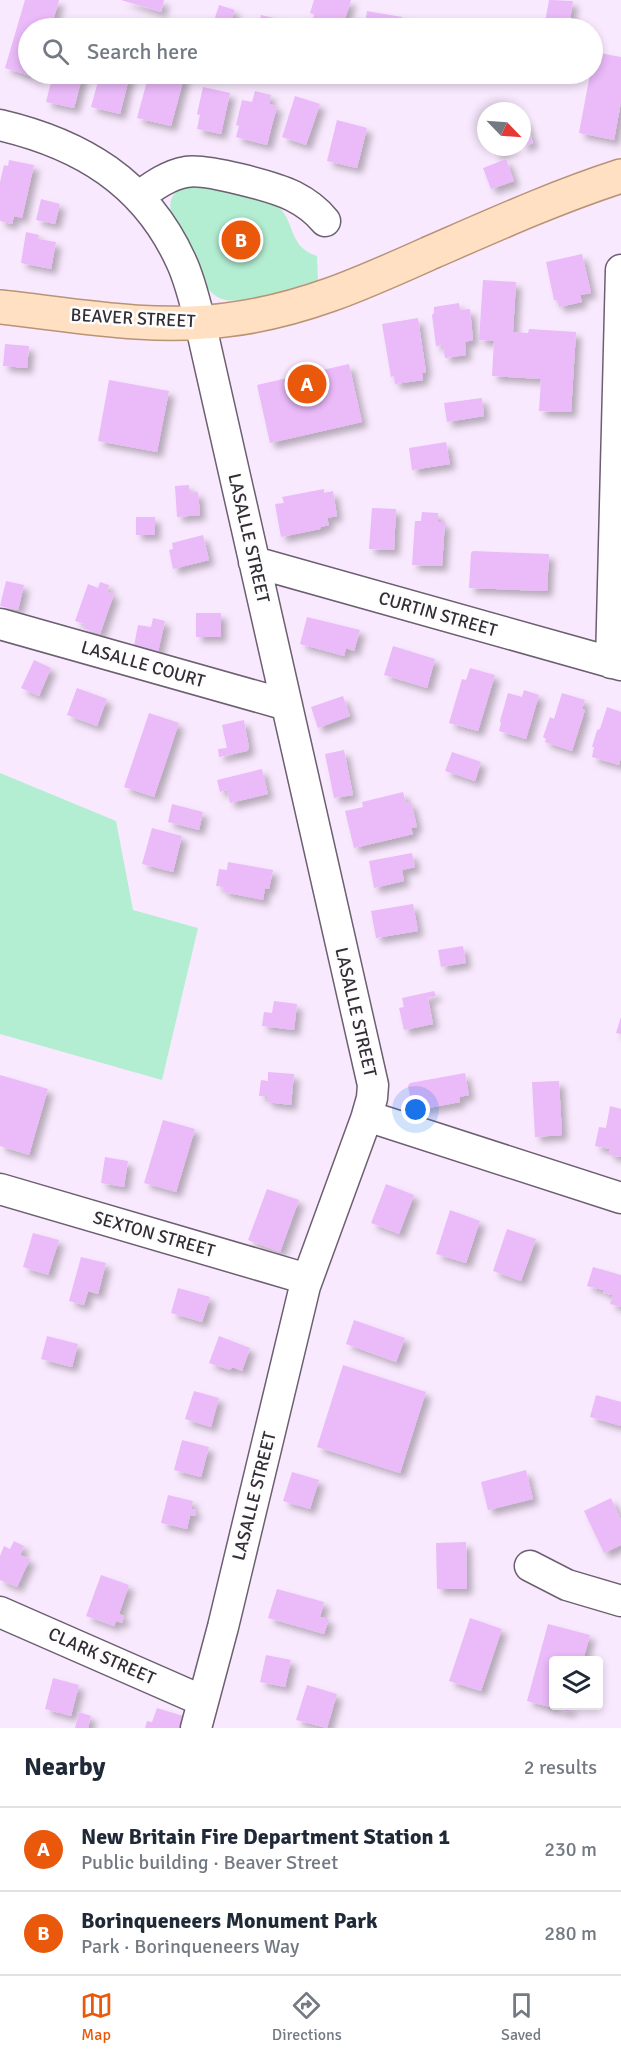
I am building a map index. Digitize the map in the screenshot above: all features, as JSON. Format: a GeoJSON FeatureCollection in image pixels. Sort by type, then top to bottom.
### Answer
{"type":"FeatureCollection","features":[{"type":"Feature","properties":{"kind":"main road","name":"BEAVER STREET"},"geometry":{"type":"LineString","coordinates":[[0,307],[148,322],[200,322],[248,317],[342,292],[544,204],[621,176]]}},
{"type":"Feature","properties":{"kind":"street","name":"LASALLE STREET"},"geometry":{"type":"LineString","coordinates":[[0,125],[49,139],[88,156],[117,177],[138,197],[165,232],[178,255],[191,288],[371,1073],[372,1093],[367,1116],[307,1279],[200,1715]]}},
{"type":"Feature","properties":{"kind":"street"},"geometry":{"type":"LineString","coordinates":[[138,197],[174,175],[199,171],[286,193],[308,205],[325,221]]}},
{"type":"Feature","properties":{"kind":"street"},"geometry":{"type":"LineString","coordinates":[[616,664],[621,270]]}},
{"type":"Feature","properties":{"kind":"street","name":"CURTIN STREET"},"geometry":{"type":"LineString","coordinates":[[254,562],[616,664]]}},
{"type":"Feature","properties":{"kind":"street","name":"LASALLE COURT"},"geometry":{"type":"LineString","coordinates":[[0,624],[287,705]]}},
{"type":"Feature","properties":{"kind":"street"},"geometry":{"type":"LineString","coordinates":[[367,1116],[621,1198]]}},
{"type":"Feature","properties":{"kind":"street","name":"SEXTON STREET"},"geometry":{"type":"LineString","coordinates":[[0,1189],[307,1279]]}},
{"type":"Feature","properties":{"kind":"street"},"geometry":{"type":"LineString","coordinates":[[530,1566],[567,1585],[621,1601]]}},
{"type":"Feature","properties":{"kind":"street","name":"CLARK STREET"},"geometry":{"type":"LineString","coordinates":[[0,1612],[200,1715]]}},
{"type":"Feature","properties":{"kind":"green space"},"geometry":{"type":"Polygon","coordinates":[[[200,184],[275,204],[282,210],[300,246],[317,256],[318,281],[245,300],[225,300],[214,295],[206,286],[171,214],[170,206],[173,195],[181,189],[200,184]]]}},
{"type":"Feature","properties":{"kind":"green space"},"geometry":{"type":"Polygon","coordinates":[[[0,773],[116,821],[133,910],[198,928],[162,1080],[0,1034],[0,773]]]}},
{"type":"Feature","properties":{"kind":"building"},"geometry":{"type":"Polygon","coordinates":[[[25,0],[59,0],[54,18],[20,18],[25,0]]]}},
{"type":"Feature","properties":{"kind":"building"},"geometry":{"type":"Polygon","coordinates":[[[121,0],[164,0],[161,12],[121,0]]]}},
{"type":"Feature","properties":{"kind":"building"},"geometry":{"type":"Polygon","coordinates":[[[314,0],[351,0],[345,18],[313,18],[314,14],[310,13],[314,0]]]}},
{"type":"Feature","properties":{"kind":"building"},"geometry":{"type":"Polygon","coordinates":[[[549,0],[573,1],[570,18],[546,18],[549,0]]]}},
{"type":"Feature","properties":{"kind":"building"},"geometry":{"type":"Polygon","coordinates":[[[219,5],[235,10],[232,18],[215,18],[219,5]]]}},
{"type":"Feature","properties":{"kind":"building"},"geometry":{"type":"Polygon","coordinates":[[[367,11],[402,17],[402,18],[366,18],[367,11]]]}},
{"type":"Feature","properties":{"kind":"building"},"geometry":{"type":"Polygon","coordinates":[[[18,24],[18,72],[5,68],[18,24]]]}},
{"type":"Feature","properties":{"kind":"building"},"geometry":{"type":"Polygon","coordinates":[[[603,54],[621,57],[621,102],[614,140],[579,133],[588,84],[603,84],[603,54]]]}},
{"type":"Feature","properties":{"kind":"building"},"geometry":{"type":"Polygon","coordinates":[[[50,84],[80,84],[74,108],[46,102],[50,84]]]}},
{"type":"Feature","properties":{"kind":"building"},"geometry":{"type":"Polygon","coordinates":[[[97,84],[128,84],[120,114],[91,107],[97,84]]]}},
{"type":"Feature","properties":{"kind":"building"},"geometry":{"type":"Polygon","coordinates":[[[146,84],[182,84],[171,126],[137,118],[146,84]]]}},
{"type":"Feature","properties":{"kind":"building"},"geometry":{"type":"Polygon","coordinates":[[[203,87],[230,93],[221,134],[197,129],[200,115],[197,114],[203,87]]]}},
{"type":"Feature","properties":{"kind":"building"},"geometry":{"type":"Polygon","coordinates":[[[255,91],[271,95],[269,104],[277,106],[267,145],[236,137],[239,126],[236,125],[242,100],[252,102],[255,91]]]}},
{"type":"Feature","properties":{"kind":"building"},"geometry":{"type":"Polygon","coordinates":[[[295,96],[320,104],[306,145],[282,137],[295,96]]]}},
{"type":"Feature","properties":{"kind":"building"},"geometry":{"type":"Polygon","coordinates":[[[337,120],[367,128],[357,168],[327,161],[337,120]]]}},
{"type":"Feature","properties":{"kind":"building"},"geometry":{"type":"Polygon","coordinates":[[[506,159],[514,181],[491,189],[483,168],[506,159]]]}},
{"type":"Feature","properties":{"kind":"building"},"geometry":{"type":"Polygon","coordinates":[[[9,160],[34,165],[22,218],[14,216],[12,224],[0,221],[0,182],[4,165],[8,166],[9,160]]]}},
{"type":"Feature","properties":{"kind":"building"},"geometry":{"type":"Polygon","coordinates":[[[41,199],[60,204],[55,224],[36,220],[41,199]]]}},
{"type":"Feature","properties":{"kind":"building"},"geometry":{"type":"Polygon","coordinates":[[[26,232],[39,235],[38,239],[56,242],[51,269],[21,263],[26,232]]]}},
{"type":"Feature","properties":{"kind":"building"},"geometry":{"type":"Polygon","coordinates":[[[582,254],[591,293],[580,295],[582,302],[559,307],[558,301],[554,300],[546,262],[582,254]]]}},
{"type":"Feature","properties":{"kind":"building"},"geometry":{"type":"Polygon","coordinates":[[[483,280],[516,282],[513,332],[528,333],[529,329],[576,332],[571,412],[539,411],[541,379],[492,376],[494,341],[479,340],[483,280]]]}},
{"type":"Feature","properties":{"kind":"building"},"geometry":{"type":"Polygon","coordinates":[[[459,303],[460,310],[470,309],[473,340],[465,342],[466,355],[445,358],[443,345],[436,346],[432,315],[434,307],[459,303]]]}},
{"type":"Feature","properties":{"kind":"building"},"geometry":{"type":"Polygon","coordinates":[[[418,318],[426,372],[422,373],[423,380],[395,384],[394,376],[391,377],[382,324],[418,318]]]}},
{"type":"Feature","properties":{"kind":"building"},"geometry":{"type":"Polygon","coordinates":[[[5,344],[29,346],[27,368],[3,366],[5,344]]]}},
{"type":"Feature","properties":{"kind":"building"},"geometry":{"type":"Polygon","coordinates":[[[349,364],[362,422],[270,443],[257,385],[349,364]]]}},
{"type":"Feature","properties":{"kind":"building"},"geometry":{"type":"Polygon","coordinates":[[[109,380],[169,391],[157,452],[98,441],[109,380]]]}},
{"type":"Feature","properties":{"kind":"building"},"geometry":{"type":"Polygon","coordinates":[[[482,398],[484,416],[447,422],[444,403],[482,398]]]}},
{"type":"Feature","properties":{"kind":"building"},"geometry":{"type":"Polygon","coordinates":[[[446,442],[450,464],[412,470],[409,448],[446,442]]]}},
{"type":"Feature","properties":{"kind":"building"},"geometry":{"type":"Polygon","coordinates":[[[189,485],[189,493],[198,492],[200,515],[177,517],[175,486],[189,485]]]}},
{"type":"Feature","properties":{"kind":"building"},"geometry":{"type":"Polygon","coordinates":[[[324,489],[324,493],[333,491],[337,516],[327,518],[329,525],[281,537],[275,504],[284,503],[282,497],[324,489]]]}},
{"type":"Feature","properties":{"kind":"building"},"geometry":{"type":"Polygon","coordinates":[[[372,508],[396,509],[394,550],[369,549],[372,508]]]}},
{"type":"Feature","properties":{"kind":"building"},"geometry":{"type":"Polygon","coordinates":[[[422,512],[438,513],[438,522],[445,522],[442,566],[412,565],[415,521],[421,521],[422,512]]]}},
{"type":"Feature","properties":{"kind":"building"},"geometry":{"type":"Polygon","coordinates":[[[136,517],[155,517],[155,535],[136,535],[136,517]]]}},
{"type":"Feature","properties":{"kind":"building"},"geometry":{"type":"Polygon","coordinates":[[[203,535],[209,560],[173,569],[169,550],[173,549],[172,543],[203,535]]]}},
{"type":"Feature","properties":{"kind":"building"},"geometry":{"type":"Polygon","coordinates":[[[473,551],[549,554],[547,591],[469,588],[473,551]]]}},
{"type":"Feature","properties":{"kind":"building"},"geometry":{"type":"Polygon","coordinates":[[[6,581],[24,585],[18,610],[0,606],[6,581]]]}},
{"type":"Feature","properties":{"kind":"building"},"geometry":{"type":"Polygon","coordinates":[[[100,582],[109,585],[107,592],[114,594],[100,634],[83,628],[85,624],[75,621],[88,584],[98,588],[100,582]]]}},
{"type":"Feature","properties":{"kind":"building"},"geometry":{"type":"Polygon","coordinates":[[[196,613],[221,613],[221,637],[196,637],[196,613]]]}},
{"type":"Feature","properties":{"kind":"building"},"geometry":{"type":"Polygon","coordinates":[[[307,617],[360,630],[354,651],[346,648],[344,656],[300,644],[307,617]]]}},
{"type":"Feature","properties":{"kind":"building"},"geometry":{"type":"Polygon","coordinates":[[[153,618],[165,621],[158,652],[134,646],[138,625],[151,627],[153,618]]]}},
{"type":"Feature","properties":{"kind":"building"},"geometry":{"type":"Polygon","coordinates":[[[393,646],[435,659],[427,688],[384,675],[393,646]]]}},
{"type":"Feature","properties":{"kind":"building"},"geometry":{"type":"Polygon","coordinates":[[[34,660],[51,668],[39,696],[21,688],[34,660]]]}},
{"type":"Feature","properties":{"kind":"building"},"geometry":{"type":"Polygon","coordinates":[[[470,668],[495,675],[478,731],[449,723],[462,679],[466,680],[470,668]]]}},
{"type":"Feature","properties":{"kind":"building"},"geometry":{"type":"Polygon","coordinates":[[[77,688],[107,699],[97,726],[67,715],[77,688]]]}},
{"type":"Feature","properties":{"kind":"building"},"geometry":{"type":"Polygon","coordinates":[[[524,690],[539,695],[526,739],[499,731],[508,693],[522,697],[524,690]]]}},
{"type":"Feature","properties":{"kind":"building"},"geometry":{"type":"Polygon","coordinates":[[[562,693],[585,700],[582,709],[585,710],[572,751],[545,742],[546,739],[543,737],[550,717],[554,719],[562,693]]]}},
{"type":"Feature","properties":{"kind":"building"},"geometry":{"type":"Polygon","coordinates":[[[343,696],[350,716],[318,728],[311,707],[343,696]]]}},
{"type":"Feature","properties":{"kind":"building"},"geometry":{"type":"Polygon","coordinates":[[[607,707],[621,712],[619,765],[592,757],[594,747],[592,747],[597,730],[600,729],[607,707]]]}},
{"type":"Feature","properties":{"kind":"building"},"geometry":{"type":"Polygon","coordinates":[[[149,713],[179,723],[154,797],[124,787],[149,713]]]}},
{"type":"Feature","properties":{"kind":"building"},"geometry":{"type":"Polygon","coordinates":[[[244,720],[249,748],[247,751],[219,757],[218,749],[227,748],[222,725],[244,720]]]}},
{"type":"Feature","properties":{"kind":"building"},"geometry":{"type":"Polygon","coordinates":[[[344,750],[353,795],[334,798],[325,754],[344,750]]]}},
{"type":"Feature","properties":{"kind":"building"},"geometry":{"type":"Polygon","coordinates":[[[452,752],[481,762],[475,781],[445,771],[452,752]]]}},
{"type":"Feature","properties":{"kind":"building"},"geometry":{"type":"Polygon","coordinates":[[[262,769],[268,794],[230,803],[227,790],[220,792],[217,780],[262,769]]]}},
{"type":"Feature","properties":{"kind":"building"},"geometry":{"type":"Polygon","coordinates":[[[403,792],[406,803],[411,802],[417,827],[411,828],[413,834],[354,848],[345,811],[363,807],[362,802],[403,792]]]}},
{"type":"Feature","properties":{"kind":"building"},"geometry":{"type":"Polygon","coordinates":[[[172,804],[203,812],[199,830],[168,822],[172,804]]]}},
{"type":"Feature","properties":{"kind":"building"},"geometry":{"type":"Polygon","coordinates":[[[152,828],[182,836],[173,872],[142,864],[152,828]]]}},
{"type":"Feature","properties":{"kind":"building"},"geometry":{"type":"Polygon","coordinates":[[[412,853],[415,867],[402,870],[404,881],[374,888],[369,861],[412,853]]]}},
{"type":"Feature","properties":{"kind":"building"},"geometry":{"type":"Polygon","coordinates":[[[228,862],[273,870],[269,889],[265,888],[263,900],[223,892],[224,887],[216,886],[219,869],[227,870],[228,862]]]}},
{"type":"Feature","properties":{"kind":"building"},"geometry":{"type":"Polygon","coordinates":[[[413,904],[418,931],[376,938],[371,911],[413,904]]]}},
{"type":"Feature","properties":{"kind":"building"},"geometry":{"type":"Polygon","coordinates":[[[463,946],[466,963],[441,967],[438,950],[463,946]]]}},
{"type":"Feature","properties":{"kind":"building"},"geometry":{"type":"Polygon","coordinates":[[[434,991],[436,996],[428,998],[433,1024],[404,1030],[399,1008],[404,1007],[402,998],[434,991]]]}},
{"type":"Feature","properties":{"kind":"building"},"geometry":{"type":"Polygon","coordinates":[[[274,1001],[297,1004],[294,1030],[262,1026],[264,1012],[272,1013],[274,1001]]]}},
{"type":"Feature","properties":{"kind":"building"},"geometry":{"type":"Polygon","coordinates":[[[621,1017],[621,1034],[616,1033],[621,1017]]]}},
{"type":"Feature","properties":{"kind":"building"},"geometry":{"type":"Polygon","coordinates":[[[268,1072],[294,1074],[291,1105],[267,1102],[267,1096],[259,1096],[261,1080],[268,1081],[268,1072]]]}},
{"type":"Feature","properties":{"kind":"building"},"geometry":{"type":"Polygon","coordinates":[[[465,1073],[469,1095],[459,1097],[460,1102],[413,1111],[408,1086],[410,1083],[465,1073]]]}},
{"type":"Feature","properties":{"kind":"building"},"geometry":{"type":"Polygon","coordinates":[[[0,1075],[48,1089],[29,1155],[0,1146],[0,1075]]]}},
{"type":"Feature","properties":{"kind":"building"},"geometry":{"type":"Polygon","coordinates":[[[559,1081],[562,1135],[535,1137],[532,1082],[559,1081]]]}},
{"type":"Feature","properties":{"kind":"building"},"geometry":{"type":"Polygon","coordinates":[[[610,1106],[621,1109],[621,1157],[609,1155],[610,1149],[595,1146],[599,1127],[606,1128],[610,1106]]]}},
{"type":"Feature","properties":{"kind":"building"},"geometry":{"type":"Polygon","coordinates":[[[163,1120],[195,1129],[176,1192],[144,1183],[163,1120]]]}},
{"type":"Feature","properties":{"kind":"building"},"geometry":{"type":"Polygon","coordinates":[[[105,1157],[128,1161],[124,1187],[101,1183],[105,1157]]]}},
{"type":"Feature","properties":{"kind":"building"},"geometry":{"type":"Polygon","coordinates":[[[386,1184],[414,1195],[399,1234],[371,1223],[386,1184]]]}},
{"type":"Feature","properties":{"kind":"building"},"geometry":{"type":"Polygon","coordinates":[[[267,1189],[299,1200],[280,1252],[248,1240],[267,1189]]]}},
{"type":"Feature","properties":{"kind":"building"},"geometry":{"type":"Polygon","coordinates":[[[450,1210],[480,1221],[466,1263],[436,1254],[450,1210]]]}},
{"type":"Feature","properties":{"kind":"building"},"geometry":{"type":"Polygon","coordinates":[[[507,1229],[536,1239],[521,1281],[493,1271],[507,1229]]]}},
{"type":"Feature","properties":{"kind":"building"},"geometry":{"type":"Polygon","coordinates":[[[33,1233],[59,1240],[48,1275],[23,1267],[33,1233]]]}},
{"type":"Feature","properties":{"kind":"building"},"geometry":{"type":"Polygon","coordinates":[[[81,1257],[106,1263],[98,1294],[88,1291],[84,1305],[69,1301],[81,1257]]]}},
{"type":"Feature","properties":{"kind":"building"},"geometry":{"type":"Polygon","coordinates":[[[593,1267],[621,1275],[621,1307],[610,1304],[613,1295],[587,1286],[593,1267]]]}},
{"type":"Feature","properties":{"kind":"building"},"geometry":{"type":"Polygon","coordinates":[[[178,1288],[210,1297],[202,1322],[171,1313],[178,1288]]]}},
{"type":"Feature","properties":{"kind":"building"},"geometry":{"type":"Polygon","coordinates":[[[354,1320],[405,1338],[396,1362],[346,1344],[354,1320]]]}},
{"type":"Feature","properties":{"kind":"building"},"geometry":{"type":"Polygon","coordinates":[[[47,1336],[78,1344],[72,1367],[41,1359],[47,1336]]]}},
{"type":"Feature","properties":{"kind":"building"},"geometry":{"type":"Polygon","coordinates":[[[219,1336],[250,1348],[242,1371],[233,1367],[230,1370],[209,1363],[219,1336]]]}},
{"type":"Feature","properties":{"kind":"building"},"geometry":{"type":"Polygon","coordinates":[[[343,1365],[426,1392],[400,1473],[317,1447],[343,1365]]]}},
{"type":"Feature","properties":{"kind":"building"},"geometry":{"type":"Polygon","coordinates":[[[194,1391],[219,1398],[211,1427],[185,1419],[194,1391]]]}},
{"type":"Feature","properties":{"kind":"building"},"geometry":{"type":"Polygon","coordinates":[[[596,1395],[621,1402],[621,1426],[590,1417],[596,1395]]]}},
{"type":"Feature","properties":{"kind":"building"},"geometry":{"type":"Polygon","coordinates":[[[182,1440],[209,1447],[201,1477],[174,1470],[182,1440]]]}},
{"type":"Feature","properties":{"kind":"building"},"geometry":{"type":"Polygon","coordinates":[[[526,1470],[533,1499],[488,1510],[481,1482],[526,1470]]]}},
{"type":"Feature","properties":{"kind":"building"},"geometry":{"type":"Polygon","coordinates":[[[292,1472],[319,1480],[310,1509],[283,1501],[292,1472]]]}},
{"type":"Feature","properties":{"kind":"building"},"geometry":{"type":"Polygon","coordinates":[[[168,1495],[193,1501],[191,1509],[196,1510],[195,1516],[190,1515],[187,1529],[161,1523],[168,1495]]]}},
{"type":"Feature","properties":{"kind":"building"},"geometry":{"type":"Polygon","coordinates":[[[611,1498],[621,1520],[621,1545],[604,1553],[584,1511],[611,1498]]]}},
{"type":"Feature","properties":{"kind":"building"},"geometry":{"type":"Polygon","coordinates":[[[14,1541],[24,1546],[20,1555],[30,1559],[17,1587],[0,1580],[0,1556],[4,1546],[10,1549],[14,1541]]]}},
{"type":"Feature","properties":{"kind":"building"},"geometry":{"type":"Polygon","coordinates":[[[466,1542],[467,1589],[437,1589],[436,1543],[466,1542]]]}},
{"type":"Feature","properties":{"kind":"building"},"geometry":{"type":"Polygon","coordinates":[[[101,1575],[129,1585],[119,1614],[124,1616],[122,1623],[116,1621],[114,1626],[86,1616],[101,1575]]]}},
{"type":"Feature","properties":{"kind":"building"},"geometry":{"type":"Polygon","coordinates":[[[277,1589],[324,1602],[320,1617],[329,1619],[324,1634],[268,1618],[277,1589]]]}},
{"type":"Feature","properties":{"kind":"building"},"geometry":{"type":"Polygon","coordinates":[[[470,1618],[502,1629],[481,1691],[449,1681],[470,1618]]]}},
{"type":"Feature","properties":{"kind":"building"},"geometry":{"type":"Polygon","coordinates":[[[548,1624],[590,1635],[584,1656],[549,1656],[549,1707],[527,1701],[548,1624]]]}},
{"type":"Feature","properties":{"kind":"building"},"geometry":{"type":"Polygon","coordinates":[[[266,1655],[291,1660],[285,1687],[260,1682],[266,1655]]]}},
{"type":"Feature","properties":{"kind":"building"},"geometry":{"type":"Polygon","coordinates":[[[53,1678],[79,1685],[71,1716],[45,1709],[53,1678]]]}},
{"type":"Feature","properties":{"kind":"building"},"geometry":{"type":"Polygon","coordinates":[[[307,1685],[337,1694],[327,1728],[296,1720],[307,1685]]]}},
{"type":"Feature","properties":{"kind":"building"},"geometry":{"type":"Polygon","coordinates":[[[157,1708],[183,1716],[180,1728],[145,1728],[147,1721],[152,1722],[157,1708]]]}},
{"type":"Feature","properties":{"kind":"building"},"geometry":{"type":"Polygon","coordinates":[[[79,1712],[91,1716],[88,1728],[75,1728],[79,1712]]]}},
{"type":"Feature","properties":{"kind":"place","name":"Borinqueneers Monument Park"},"geometry":{"type":"Point","coordinates":[241,240]}},
{"type":"Feature","properties":{"kind":"place","name":"New Britain Fire Department Station 1"},"geometry":{"type":"Point","coordinates":[307,384]}}]}
